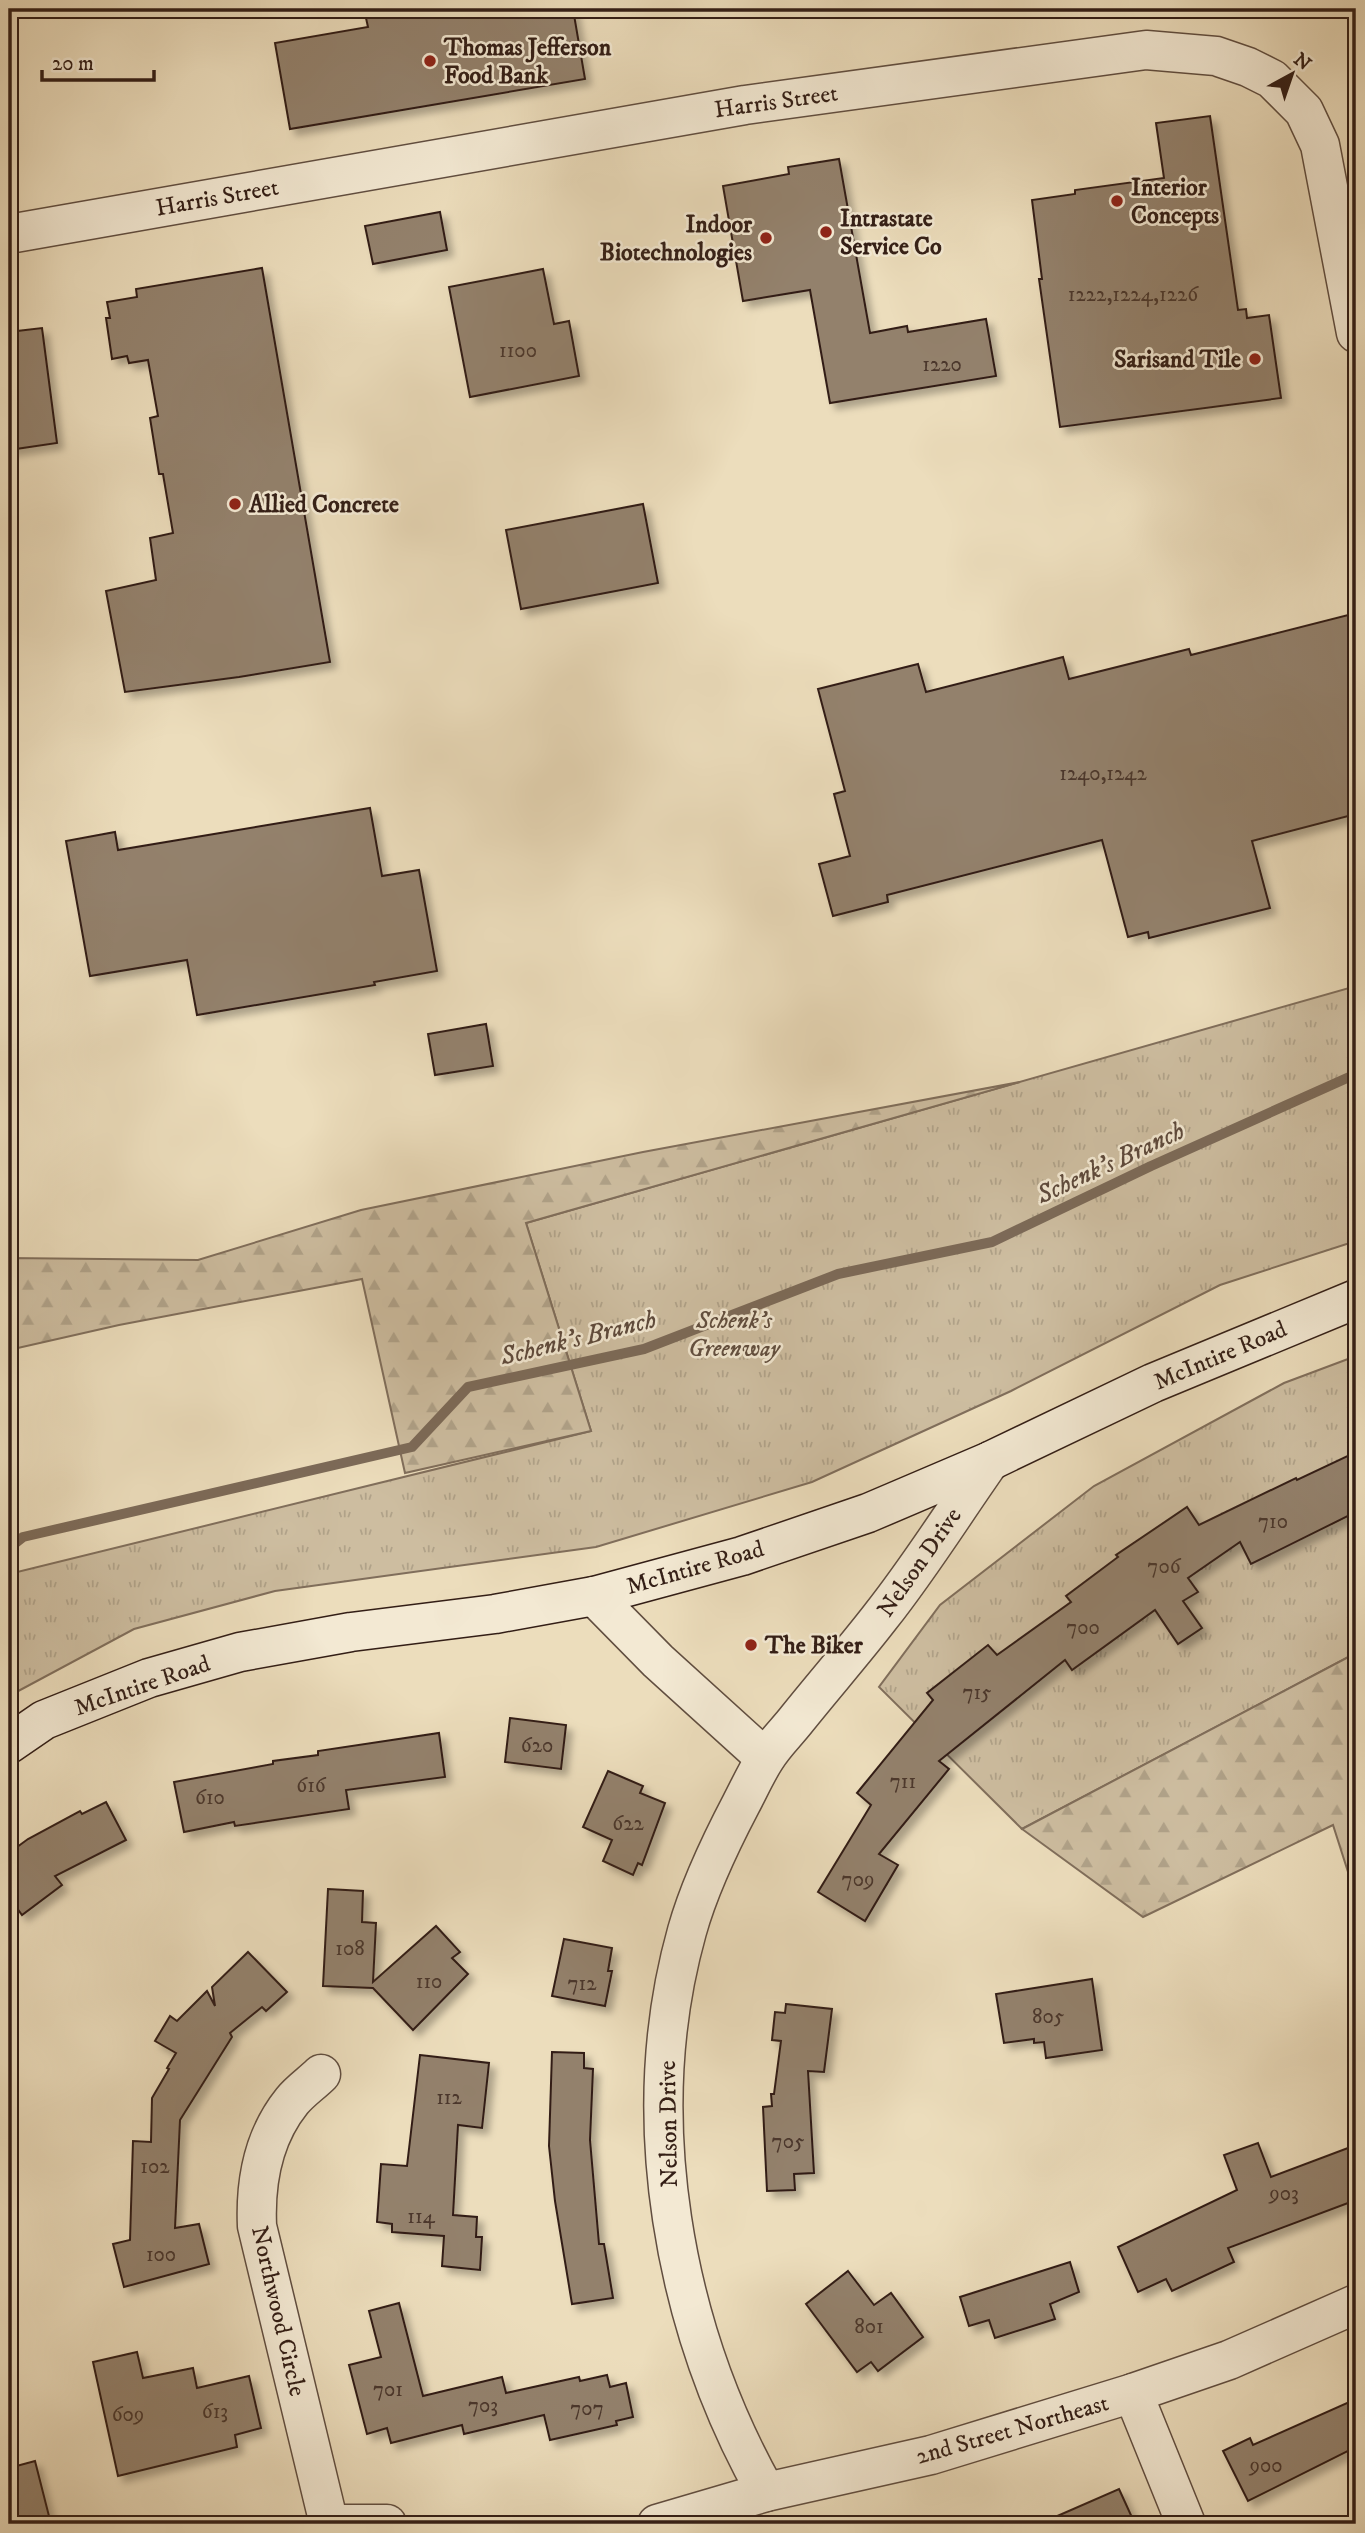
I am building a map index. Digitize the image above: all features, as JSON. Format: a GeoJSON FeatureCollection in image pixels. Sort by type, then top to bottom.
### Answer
{"type":"FeatureCollection","features":[{"type":"Feature","properties":{"kind":"street","name":"Harris Street"},"geometry":{"type":"LineString","coordinates":[[9,234],[745,105],[1146,50],[1216,56],[1248,67],[1272,79],[1304,111],[1320,145],[1356,333]]}},
{"type":"Feature","properties":{"kind":"street","name":"McIntire Road"},"geometry":{"type":"LineString","coordinates":[[9,1744],[44,1720],[149,1678],[240,1652],[351,1632],[495,1614],[594,1595],[754,1552],[868,1513],[990,1461],[1153,1383],[1356,1299]]}},
{"type":"Feature","properties":{"kind":"street","name":"Nelson Drive"},"geometry":{"type":"LineString","coordinates":[[766,2492],[740,2445],[706,2359],[687,2296],[673,2232],[663,2135],[666,2055],[673,1992],[687,1930],[722,1840],[765,1758],[883,1614],[990,1461]]}},
{"type":"Feature","properties":{"kind":"street"},"geometry":{"type":"LineString","coordinates":[[594,1595],[657,1661],[765,1758]]}},
{"type":"Feature","properties":{"kind":"street","name":"Northwood Circle"},"geometry":{"type":"LineString","coordinates":[[321,2074],[293,2100],[273,2131],[260,2166],[256,2196],[257,2226],[328,2524]]}},
{"type":"Feature","properties":{"kind":"street","name":"2nd Street Northeast"},"geometry":{"type":"LineString","coordinates":[[657,2524],[766,2492],[931,2455],[1133,2393],[1229,2360],[1356,2304]]}},
{"type":"Feature","properties":{"kind":"street"},"geometry":{"type":"LineString","coordinates":[[1133,2393],[1186,2524]]}},
{"type":"Feature","properties":{"kind":"street"},"geometry":{"type":"LineString","coordinates":[[328,2524],[387,2524]]}},
{"type":"Feature","properties":{"kind":"green space","name":"Schenk's Greenway"},"geometry":{"type":"Polygon","coordinates":[[[1356,986],[1356,1241],[1220,1285],[1011,1391],[812,1482],[596,1547],[275,1591],[134,1629],[9,1696],[9,1574],[591,1431],[526,1223],[1356,986]]]}},
{"type":"Feature","properties":{"kind":"green space"},"geometry":{"type":"Polygon","coordinates":[[[1020,1082],[526,1223],[591,1431],[405,1473],[362,1279],[119,1325],[9,1350],[9,1258],[198,1260],[361,1210],[643,1152],[1020,1082]]]}},
{"type":"Feature","properties":{"kind":"green space"},"geometry":{"type":"Polygon","coordinates":[[[1356,1356],[1356,1653],[1022,1829],[879,1687],[940,1605],[1094,1486],[1284,1383],[1356,1356]]]}},
{"type":"Feature","properties":{"kind":"green space"},"geometry":{"type":"Polygon","coordinates":[[[1356,1653],[1356,1897],[1333,1825],[1143,1917],[1022,1829],[1356,1653]]]}},
{"type":"Feature","properties":{"kind":"building","name":"Thomas Jefferson Food Bank"},"geometry":{"type":"Polygon","coordinates":[[[364,9],[573,9],[585,79],[290,129],[275,43],[368,27],[364,9]]]}},
{"type":"Feature","properties":{"kind":"building"},"geometry":{"type":"Polygon","coordinates":[[[1210,116],[1238,310],[1246,309],[1247,318],[1269,315],[1281,398],[1060,427],[1039,279],[1042,279],[1032,200],[1075,194],[1075,190],[1164,178],[1156,123],[1210,116]]]}},
{"type":"Feature","properties":{"kind":"building"},"geometry":{"type":"Polygon","coordinates":[[[839,159],[870,333],[907,326],[908,332],[986,319],[996,376],[830,403],[810,290],[743,301],[723,186],[789,174],[788,167],[839,159]]]}},
{"type":"Feature","properties":{"kind":"building"},"geometry":{"type":"Polygon","coordinates":[[[440,212],[447,250],[373,264],[365,226],[440,212]]]}},
{"type":"Feature","properties":{"kind":"building","name":"Allied Concrete"},"geometry":{"type":"Polygon","coordinates":[[[262,268],[330,662],[125,692],[106,591],[156,580],[150,538],[173,533],[163,474],[159,474],[150,418],[158,416],[148,360],[129,363],[127,356],[112,359],[106,318],[110,318],[107,302],[137,297],[136,289],[262,268]]]}},
{"type":"Feature","properties":{"kind":"building"},"geometry":{"type":"Polygon","coordinates":[[[543,269],[554,324],[569,321],[579,376],[470,397],[449,287],[543,269]]]}},
{"type":"Feature","properties":{"kind":"building"},"geometry":{"type":"Polygon","coordinates":[[[42,328],[57,443],[9,450],[9,332],[42,328]]]}},
{"type":"Feature","properties":{"kind":"building"},"geometry":{"type":"Polygon","coordinates":[[[643,504],[658,583],[521,609],[506,530],[643,504]]]}},
{"type":"Feature","properties":{"kind":"building"},"geometry":{"type":"Polygon","coordinates":[[[1356,613],[1356,814],[1252,841],[1270,908],[1149,938],[1148,932],[1128,937],[1102,840],[887,895],[888,902],[833,916],[819,864],[850,856],[834,794],[845,791],[818,689],[918,664],[926,692],[1063,657],[1069,679],[1189,649],[1191,655],[1356,613]]]}},
{"type":"Feature","properties":{"kind":"building"},"geometry":{"type":"Polygon","coordinates":[[[370,808],[382,876],[419,870],[437,971],[374,982],[375,985],[197,1015],[187,960],[90,976],[66,841],[115,832],[118,850],[370,808]]]}},
{"type":"Feature","properties":{"kind":"building"},"geometry":{"type":"Polygon","coordinates":[[[486,1024],[493,1066],[435,1075],[428,1034],[486,1024]]]}},
{"type":"Feature","properties":{"kind":"building"},"geometry":{"type":"Polygon","coordinates":[[[1356,1452],[1356,1512],[1251,1564],[1240,1542],[1188,1578],[1198,1592],[1183,1601],[1202,1628],[1178,1644],[1155,1610],[1072,1670],[1065,1660],[939,1761],[949,1769],[879,1854],[898,1865],[865,1921],[818,1892],[871,1805],[857,1793],[933,1700],[927,1693],[988,1645],[997,1655],[1071,1602],[1066,1596],[1118,1557],[1116,1555],[1187,1507],[1199,1525],[1356,1452]]]}},
{"type":"Feature","properties":{"kind":"building"},"geometry":{"type":"Polygon","coordinates":[[[510,1718],[566,1725],[561,1769],[505,1762],[510,1718]]]}},
{"type":"Feature","properties":{"kind":"building"},"geometry":{"type":"Polygon","coordinates":[[[439,1733],[445,1777],[346,1790],[349,1809],[235,1826],[234,1822],[184,1832],[174,1782],[273,1764],[273,1761],[318,1755],[318,1751],[439,1733]]]}},
{"type":"Feature","properties":{"kind":"building"},"geometry":{"type":"Polygon","coordinates":[[[608,1771],[643,1786],[640,1793],[665,1803],[642,1865],[638,1863],[633,1875],[603,1861],[612,1840],[583,1827],[608,1771]]]}},
{"type":"Feature","properties":{"kind":"building"},"geometry":{"type":"Polygon","coordinates":[[[106,1802],[126,1840],[55,1876],[62,1885],[22,1915],[9,1897],[9,1853],[28,1839],[80,1811],[82,1814],[106,1802]]]}},
{"type":"Feature","properties":{"kind":"building"},"geometry":{"type":"Polygon","coordinates":[[[328,1889],[363,1891],[362,1922],[376,1923],[373,1982],[436,1926],[460,1952],[452,1958],[468,1974],[413,2030],[373,1988],[323,1986],[328,1889]]]}},
{"type":"Feature","properties":{"kind":"building"},"geometry":{"type":"Polygon","coordinates":[[[564,1939],[612,1948],[608,1971],[612,1971],[605,2006],[552,1996],[564,1939]]]}},
{"type":"Feature","properties":{"kind":"building"},"geometry":{"type":"Polygon","coordinates":[[[248,1952],[287,1992],[266,2011],[262,2007],[230,2033],[232,2037],[180,2120],[175,2228],[199,2224],[209,2264],[124,2287],[113,2244],[130,2240],[133,2141],[151,2142],[152,2098],[176,2053],[155,2041],[170,2016],[177,2021],[207,1991],[215,2006],[212,1987],[248,1952]]]}},
{"type":"Feature","properties":{"kind":"building"},"geometry":{"type":"Polygon","coordinates":[[[1092,1979],[1102,2050],[1046,2058],[1044,2042],[1034,2043],[1034,2039],[1004,2043],[996,1994],[1092,1979]]]}},
{"type":"Feature","properties":{"kind":"building"},"geometry":{"type":"Polygon","coordinates":[[[786,2004],[832,2009],[824,2072],[808,2071],[814,2173],[794,2174],[795,2190],[767,2191],[763,2107],[772,2106],[771,2094],[774,2094],[781,2041],[772,2040],[775,2012],[785,2013],[786,2004]]]}},
{"type":"Feature","properties":{"kind":"building"},"geometry":{"type":"Polygon","coordinates":[[[552,2052],[584,2053],[584,2068],[593,2069],[590,2140],[599,2244],[604,2244],[613,2298],[572,2304],[549,2146],[552,2052]]]}},
{"type":"Feature","properties":{"kind":"building"},"geometry":{"type":"Polygon","coordinates":[[[420,2055],[489,2063],[482,2128],[458,2125],[453,2215],[477,2217],[476,2237],[482,2237],[480,2270],[442,2266],[444,2236],[392,2232],[392,2224],[377,2222],[381,2164],[407,2166],[420,2055]]]}},
{"type":"Feature","properties":{"kind":"building"},"geometry":{"type":"Polygon","coordinates":[[[1258,2143],[1271,2177],[1356,2145],[1356,2200],[1228,2248],[1234,2262],[1172,2291],[1166,2279],[1138,2292],[1118,2247],[1237,2190],[1224,2155],[1258,2143]]]}},
{"type":"Feature","properties":{"kind":"building"},"geometry":{"type":"Polygon","coordinates":[[[1070,2262],[1079,2292],[1050,2304],[1055,2319],[995,2338],[989,2320],[969,2326],[960,2297],[1070,2262]]]}},
{"type":"Feature","properties":{"kind":"building"},"geometry":{"type":"Polygon","coordinates":[[[848,2271],[874,2305],[891,2293],[923,2337],[878,2371],[871,2362],[857,2372],[806,2304],[848,2271]]]}},
{"type":"Feature","properties":{"kind":"building"},"geometry":{"type":"Polygon","coordinates":[[[399,2303],[423,2396],[502,2377],[506,2393],[579,2377],[580,2381],[607,2375],[610,2387],[626,2383],[633,2417],[616,2421],[617,2425],[550,2440],[544,2415],[464,2434],[462,2425],[391,2443],[387,2428],[367,2434],[349,2365],[381,2357],[369,2311],[399,2303]]]}},
{"type":"Feature","properties":{"kind":"building"},"geometry":{"type":"Polygon","coordinates":[[[137,2352],[143,2378],[193,2368],[197,2388],[249,2376],[261,2428],[235,2435],[237,2447],[118,2476],[93,2362],[137,2352]]]}},
{"type":"Feature","properties":{"kind":"building"},"geometry":{"type":"Polygon","coordinates":[[[1356,2399],[1356,2447],[1248,2501],[1223,2451],[1250,2438],[1253,2445],[1356,2399]]]}},
{"type":"Feature","properties":{"kind":"building"},"geometry":{"type":"Polygon","coordinates":[[[35,2461],[51,2524],[9,2524],[9,2468],[35,2461]]]}},
{"type":"Feature","properties":{"kind":"building"},"geometry":{"type":"Polygon","coordinates":[[[1119,2489],[1135,2524],[1039,2524],[1119,2489]]]}},
{"type":"Feature","properties":{"kind":"waterway","name":"Schenk's Branch"},"geometry":{"type":"LineString","coordinates":[[9,1548],[23,1537],[412,1447],[468,1387],[644,1349],[838,1274],[992,1242],[1151,1166],[1356,1074]]}},
{"type":"Feature","properties":{"kind":"place","name":"Thomas Jefferson Food Bank"},"geometry":{"type":"Point","coordinates":[430,61]}},
{"type":"Feature","properties":{"kind":"place","name":"Interior Concepts"},"geometry":{"type":"Point","coordinates":[1117,201]}},
{"type":"Feature","properties":{"kind":"place","name":"Intrastate Service Co"},"geometry":{"type":"Point","coordinates":[826,232]}},
{"type":"Feature","properties":{"kind":"place","name":"Indoor Biotechnologies"},"geometry":{"type":"Point","coordinates":[766,238]}},
{"type":"Feature","properties":{"kind":"place","name":"Sarisand Tile"},"geometry":{"type":"Point","coordinates":[1255,359]}},
{"type":"Feature","properties":{"kind":"place","name":"Allied Concrete"},"geometry":{"type":"Point","coordinates":[235,504]}},
{"type":"Feature","properties":{"kind":"place","name":"The Biker"},"geometry":{"type":"Point","coordinates":[751,1645]}}]}
